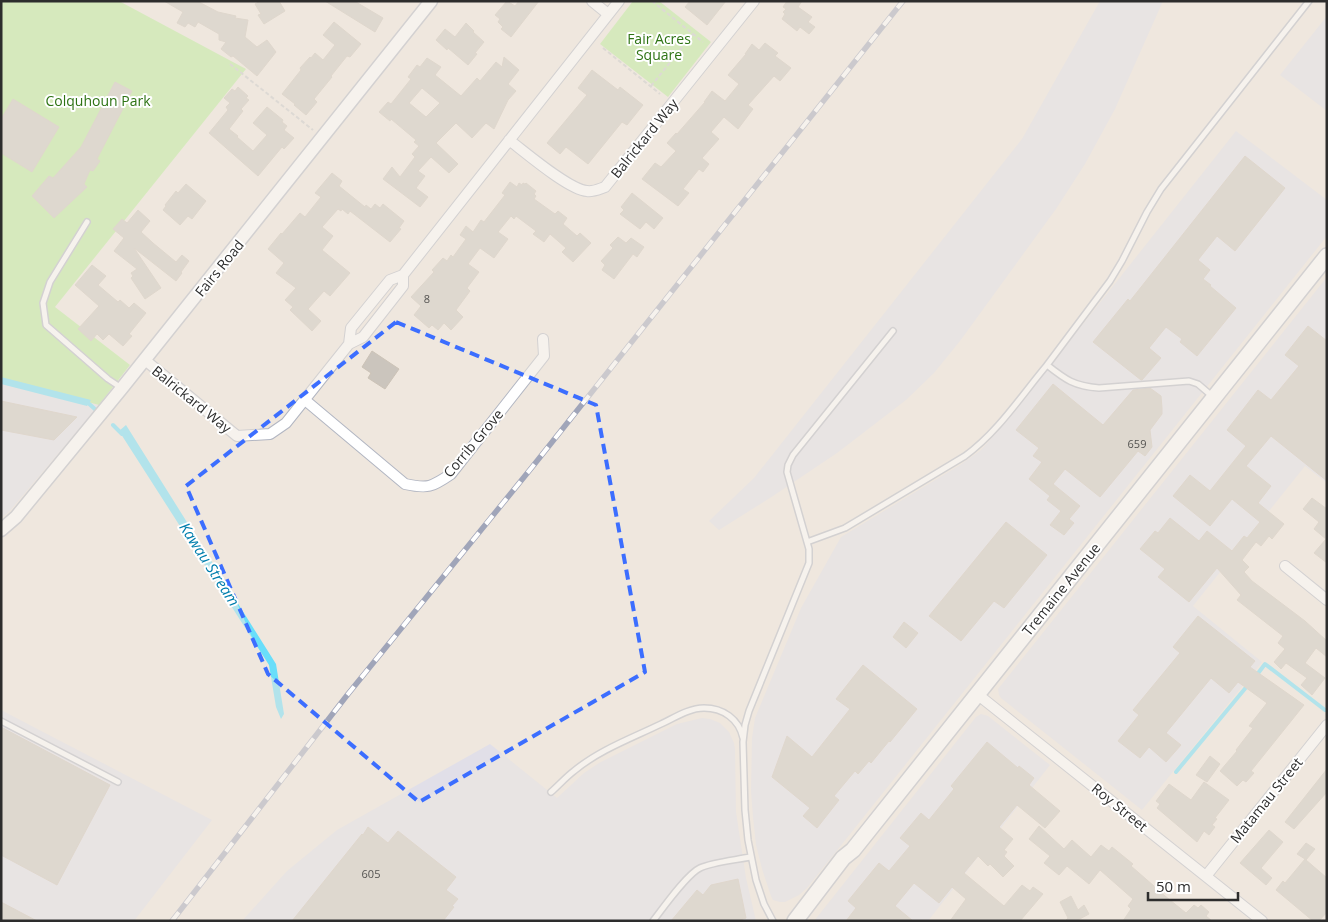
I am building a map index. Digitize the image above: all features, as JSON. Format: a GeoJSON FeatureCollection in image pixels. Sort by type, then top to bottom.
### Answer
{"type":"FeatureCollection","features":[{"type":"Feature","properties":{"kind":"main road","name":"Tremaine Avenue"},"geometry":{"type":"LineString","coordinates":[[794,921],[844,858],[853,850],[1327,256]]}},
{"type":"Feature","properties":{"kind":"street","name":"Fairs Road"},"geometry":{"type":"LineString","coordinates":[[1,530],[16,517],[145,360],[431,1]]}},
{"type":"Feature","properties":{"kind":"street"},"geometry":{"type":"LineString","coordinates":[[592,1],[608,14]]}},
{"type":"Feature","properties":{"kind":"street","name":"Balrickard Way"},"geometry":{"type":"LineString","coordinates":[[509,140],[570,186],[585,191],[605,187],[754,1]]}},
{"type":"Feature","properties":{"kind":"street","name":"Balrickard Way"},"geometry":{"type":"LineString","coordinates":[[349,344],[351,328],[390,280],[403,275],[616,2]]}},
{"type":"Feature","properties":{"kind":"street","name":"Balrickard Way"},"geometry":{"type":"LineString","coordinates":[[145,360],[237,436],[270,434],[286,423],[349,344],[363,337],[369,330],[403,286],[403,275]]}},
{"type":"Feature","properties":{"kind":"street","name":"Corrib Grove"},"geometry":{"type":"LineString","coordinates":[[305,400],[405,484],[421,488],[437,484],[451,474],[544,356],[543,339]]}},
{"type":"Feature","properties":{"kind":"street"},"geometry":{"type":"LineString","coordinates":[[1285,566],[1327,600]]}},
{"type":"Feature","properties":{"kind":"street","name":"Roy Street"},"geometry":{"type":"LineString","coordinates":[[977,694],[1262,921]]}},
{"type":"Feature","properties":{"kind":"street","name":"Matamau Street"},"geometry":{"type":"LineString","coordinates":[[1206,876],[1327,725]]}},
{"type":"Feature","properties":{"kind":"lane"},"geometry":{"type":"LineString","coordinates":[[807,542],[845,528],[965,456],[974,450],[994,430],[1110,281],[1161,189],[1309,1]]}},
{"type":"Feature","properties":{"kind":"lane"},"geometry":{"type":"LineString","coordinates":[[86,222],[50,282],[43,303],[46,325],[108,379],[122,388]]}},
{"type":"Feature","properties":{"kind":"lane"},"geometry":{"type":"LineString","coordinates":[[773,921],[760,894],[750,857],[745,810],[743,742],[749,711],[809,563],[810,555],[789,482],[788,465],[827,412],[893,331]]}},
{"type":"Feature","properties":{"kind":"lane"},"geometry":{"type":"LineString","coordinates":[[1046,365],[1074,384],[1086,387],[1099,388],[1189,381],[1198,384],[1214,398]]}},
{"type":"Feature","properties":{"kind":"lane"},"geometry":{"type":"LineString","coordinates":[[552,792],[588,760],[695,709],[711,708],[731,717],[739,727],[743,742]]}},
{"type":"Feature","properties":{"kind":"lane"},"geometry":{"type":"LineString","coordinates":[[1,721],[118,782]]}},
{"type":"Feature","properties":{"kind":"lane"},"geometry":{"type":"LineString","coordinates":[[653,921],[688,877],[697,870],[706,866],[750,857]]}},
{"type":"Feature","properties":{"kind":"path"},"geometry":{"type":"LineString","coordinates":[[652,1],[703,42]]}},
{"type":"Feature","properties":{"kind":"path"},"geometry":{"type":"LineString","coordinates":[[651,86],[693,34]]}},
{"type":"Feature","properties":{"kind":"path"},"geometry":{"type":"LineString","coordinates":[[603,48],[660,94]]}},
{"type":"Feature","properties":{"kind":"path"},"geometry":{"type":"LineString","coordinates":[[230,64],[323,138]]}},
{"type":"Feature","properties":{"kind":"highlighted area"},"geometry":{"type":"Polygon","coordinates":[[[396,322],[596,405],[645,672],[419,802],[268,674],[186,486],[396,322]]]}},
{"type":"Feature","properties":{"kind":"shaded area"},"geometry":{"type":"Polygon","coordinates":[[[1100,1],[1163,1],[1115,109],[1085,164],[1056,209],[960,341],[934,373],[906,400],[837,453],[719,530],[709,521],[754,478],[1022,139],[1100,1]]]}},
{"type":"Feature","properties":{"kind":"shaded area"},"geometry":{"type":"Polygon","coordinates":[[[1327,16],[1327,111],[1280,75],[1327,16]]]}},
{"type":"Feature","properties":{"kind":"shaded area"},"geometry":{"type":"Polygon","coordinates":[[[1236,131],[1327,200],[1327,236],[807,888],[799,895],[785,902],[773,900],[756,845],[753,817],[751,791],[752,738],[755,718],[801,608],[841,537],[960,465],[981,450],[999,430],[1236,131]]]}},
{"type":"Feature","properties":{"kind":"shaded area"},"geometry":{"type":"Polygon","coordinates":[[[1327,277],[1327,483],[1305,466],[1193,606],[1262,662],[1142,810],[1001,698],[998,689],[1327,277]]]}},
{"type":"Feature","properties":{"kind":"shaded area"},"geometry":{"type":"Polygon","coordinates":[[[1,379],[99,405],[9,512],[1,518],[1,379]]]}},
{"type":"Feature","properties":{"kind":"shaded area"},"geometry":{"type":"Polygon","coordinates":[[[1,710],[212,820],[134,921],[1,921],[1,710]]]}},
{"type":"Feature","properties":{"kind":"shaded area"},"geometry":{"type":"Polygon","coordinates":[[[981,714],[988,716],[1050,765],[928,921],[814,921],[976,717],[981,714]]]}},
{"type":"Feature","properties":{"kind":"shaded area"},"geometry":{"type":"Polygon","coordinates":[[[702,718],[720,723],[729,732],[734,743],[736,812],[746,878],[756,921],[242,921],[287,871],[337,830],[490,744],[557,798],[584,773],[599,763],[677,724],[702,718]]]}},
{"type":"Feature","properties":{"kind":"green space","name":"Colquhoun Park"},"geometry":{"type":"Polygon","coordinates":[[[1,1],[119,1],[246,69],[55,307],[130,365],[99,405],[1,379],[1,1]]]}},
{"type":"Feature","properties":{"kind":"green space","name":"Fair Acres Square"},"geometry":{"type":"Polygon","coordinates":[[[633,1],[659,1],[711,42],[668,97],[600,44],[633,1]]]}},
{"type":"Feature","properties":{"kind":"water"},"geometry":{"type":"Polygon","coordinates":[[[1,377],[91,400],[87,406],[1,384],[1,377]]]}},
{"type":"Feature","properties":{"kind":"water"},"geometry":{"type":"Polygon","coordinates":[[[126,425],[276,664],[284,714],[281,719],[276,707],[269,665],[119,431],[126,425]]]}},
{"type":"Feature","properties":{"kind":"building"},"geometry":{"type":"Polygon","coordinates":[[[164,1],[197,1],[218,12],[248,20],[245,37],[257,47],[267,40],[276,52],[257,76],[233,56],[231,57],[221,49],[226,42],[219,40],[219,34],[198,22],[195,27],[188,23],[185,27],[177,23],[183,12],[164,1]]]}},
{"type":"Feature","properties":{"kind":"building"},"geometry":{"type":"Polygon","coordinates":[[[260,1],[279,1],[285,11],[264,24],[258,15],[261,14],[255,4],[260,1]]]}},
{"type":"Feature","properties":{"kind":"building"},"geometry":{"type":"Polygon","coordinates":[[[325,1],[356,2],[383,18],[375,32],[325,1]]]}},
{"type":"Feature","properties":{"kind":"building"},"geometry":{"type":"Polygon","coordinates":[[[507,1],[515,6],[519,1],[539,1],[511,37],[501,29],[503,27],[498,22],[500,19],[495,15],[507,1]]]}},
{"type":"Feature","properties":{"kind":"building"},"geometry":{"type":"Polygon","coordinates":[[[690,1],[726,1],[707,25],[685,7],[690,1]]]}},
{"type":"Feature","properties":{"kind":"building"},"geometry":{"type":"Polygon","coordinates":[[[787,1],[802,1],[798,7],[812,17],[808,22],[815,27],[809,34],[800,27],[797,31],[782,19],[785,14],[783,12],[786,9],[783,7],[787,1]]]}},
{"type":"Feature","properties":{"kind":"building"},"geometry":{"type":"Polygon","coordinates":[[[334,22],[361,44],[350,57],[347,56],[331,76],[314,99],[317,102],[306,115],[282,94],[310,57],[315,53],[323,60],[335,45],[323,35],[334,22]]]}},
{"type":"Feature","properties":{"kind":"building"},"geometry":{"type":"Polygon","coordinates":[[[466,23],[484,42],[468,65],[436,40],[445,29],[455,37],[466,23]]]}},
{"type":"Feature","properties":{"kind":"building"},"geometry":{"type":"Polygon","coordinates":[[[765,43],[778,53],[775,56],[791,68],[780,81],[774,76],[748,105],[753,109],[738,129],[724,117],[711,132],[719,139],[702,158],[709,164],[703,172],[699,169],[683,189],[689,193],[678,206],[642,179],[655,163],[661,167],[676,151],[667,143],[705,102],[712,91],[725,101],[739,84],[728,75],[752,44],[759,50],[765,43]]]}},
{"type":"Feature","properties":{"kind":"building"},"geometry":{"type":"Polygon","coordinates":[[[504,57],[519,70],[508,84],[516,91],[508,100],[494,129],[486,123],[472,138],[456,123],[436,143],[458,164],[449,173],[431,157],[418,171],[425,176],[416,188],[428,197],[420,207],[383,179],[392,167],[400,177],[415,157],[412,154],[419,146],[414,142],[416,140],[391,119],[390,121],[379,112],[388,102],[391,104],[411,79],[408,77],[417,65],[420,67],[427,58],[441,67],[435,75],[461,96],[477,78],[480,81],[496,62],[502,67],[504,57]],[[422,88],[409,103],[426,117],[440,103],[422,88]]]}},
{"type":"Feature","properties":{"kind":"building"},"geometry":{"type":"Polygon","coordinates":[[[592,70],[618,90],[620,87],[643,105],[627,125],[622,122],[588,164],[566,147],[560,154],[547,143],[587,95],[578,88],[592,70]]]}},
{"type":"Feature","properties":{"kind":"building"},"geometry":{"type":"Polygon","coordinates":[[[115,82],[132,91],[97,159],[100,161],[93,171],[90,170],[84,184],[87,187],[54,218],[32,196],[49,176],[53,178],[81,147],[115,82]]]}},
{"type":"Feature","properties":{"kind":"building"},"geometry":{"type":"Polygon","coordinates":[[[238,87],[248,96],[246,98],[249,100],[229,129],[237,137],[253,151],[267,135],[253,123],[267,107],[283,120],[282,122],[287,126],[284,130],[294,138],[284,149],[282,147],[258,176],[209,133],[228,110],[226,107],[230,103],[224,98],[232,89],[235,91],[238,87]]]}},
{"type":"Feature","properties":{"kind":"building"},"geometry":{"type":"Polygon","coordinates":[[[13,99],[59,127],[32,172],[1,153],[1,119],[13,99]]]}},
{"type":"Feature","properties":{"kind":"building"},"geometry":{"type":"Polygon","coordinates":[[[1245,156],[1285,188],[1235,251],[1217,236],[1198,260],[1210,270],[1203,279],[1236,308],[1197,356],[1180,342],[1182,339],[1166,327],[1149,348],[1161,358],[1141,380],[1093,342],[1128,299],[1130,301],[1245,156]]]}},
{"type":"Feature","properties":{"kind":"building"},"geometry":{"type":"Polygon","coordinates":[[[332,173],[342,181],[339,186],[365,207],[366,205],[371,209],[375,204],[380,208],[383,204],[404,221],[399,228],[401,229],[390,242],[350,211],[348,214],[342,209],[341,211],[338,209],[322,227],[333,236],[322,250],[350,273],[330,296],[324,291],[308,309],[321,321],[312,331],[290,310],[293,307],[285,300],[296,288],[276,273],[284,263],[268,249],[300,213],[305,217],[321,197],[315,193],[332,173]]]}},
{"type":"Feature","properties":{"kind":"building"},"geometry":{"type":"Polygon","coordinates":[[[510,182],[517,187],[519,183],[522,185],[526,183],[536,191],[534,199],[555,214],[558,211],[567,218],[563,224],[577,236],[580,233],[591,243],[573,262],[562,252],[566,248],[550,234],[544,242],[533,234],[536,231],[516,216],[514,219],[511,216],[498,232],[508,239],[494,258],[480,248],[468,264],[479,272],[467,288],[470,291],[456,310],[463,317],[451,330],[444,323],[438,330],[432,325],[429,328],[414,315],[421,306],[411,297],[434,272],[432,270],[443,258],[447,261],[451,255],[453,257],[466,239],[460,235],[466,226],[473,232],[481,220],[484,222],[505,195],[502,193],[510,182]]]}},
{"type":"Feature","properties":{"kind":"building"},"geometry":{"type":"Polygon","coordinates":[[[186,184],[206,201],[192,219],[188,216],[180,225],[163,210],[176,191],[178,193],[186,184]]]}},
{"type":"Feature","properties":{"kind":"building"},"geometry":{"type":"Polygon","coordinates":[[[632,193],[663,218],[654,229],[646,222],[640,229],[620,214],[624,210],[621,207],[632,193]]]}},
{"type":"Feature","properties":{"kind":"building"},"geometry":{"type":"Polygon","coordinates":[[[138,210],[150,221],[141,232],[176,262],[182,255],[189,261],[176,281],[134,248],[161,288],[145,299],[131,278],[133,276],[131,273],[137,269],[114,251],[124,238],[113,229],[122,219],[127,223],[138,210]]]}},
{"type":"Feature","properties":{"kind":"building"},"geometry":{"type":"Polygon","coordinates":[[[618,237],[626,243],[631,238],[644,247],[637,257],[633,254],[614,279],[602,270],[605,265],[601,261],[613,248],[610,245],[618,237]]]}},
{"type":"Feature","properties":{"kind":"building"},"geometry":{"type":"Polygon","coordinates":[[[92,265],[106,276],[98,285],[118,302],[120,300],[129,308],[134,303],[146,313],[129,334],[132,336],[123,346],[109,334],[103,340],[97,334],[91,341],[78,329],[99,306],[75,285],[92,265]]]}},
{"type":"Feature","properties":{"kind":"building"},"geometry":{"type":"Polygon","coordinates":[[[1308,326],[1327,341],[1327,481],[1271,436],[1246,466],[1271,486],[1258,503],[1284,524],[1272,539],[1269,536],[1261,546],[1256,542],[1242,560],[1249,567],[1244,572],[1252,581],[1305,621],[1327,641],[1327,657],[1316,648],[1305,663],[1325,678],[1312,695],[1301,685],[1307,678],[1286,663],[1281,669],[1274,662],[1285,649],[1278,643],[1283,636],[1237,600],[1241,595],[1217,568],[1189,602],[1158,577],[1165,569],[1140,549],[1155,531],[1158,533],[1170,518],[1199,541],[1207,531],[1232,551],[1244,536],[1247,538],[1260,522],[1232,499],[1210,526],[1173,496],[1190,475],[1210,491],[1246,446],[1227,430],[1258,390],[1271,400],[1299,366],[1285,355],[1308,326]]]}},
{"type":"Feature","properties":{"kind":"building"},"geometry":{"type":"Polygon","coordinates":[[[372,351],[399,369],[385,389],[368,378],[371,373],[362,367],[372,351]]]}},
{"type":"Feature","properties":{"kind":"building"},"geometry":{"type":"Polygon","coordinates":[[[1053,384],[1103,425],[1133,390],[1150,388],[1161,396],[1162,408],[1162,414],[1150,430],[1152,447],[1145,456],[1138,451],[1100,497],[1065,469],[1053,484],[1080,506],[1069,519],[1074,523],[1064,535],[1050,525],[1061,511],[1047,500],[1050,496],[1029,479],[1042,462],[1033,456],[1039,448],[1016,430],[1053,384]]]}},
{"type":"Feature","properties":{"kind":"building"},"geometry":{"type":"Polygon","coordinates":[[[1,401],[77,417],[54,440],[1,430],[1,401]]]}},
{"type":"Feature","properties":{"kind":"building"},"geometry":{"type":"Polygon","coordinates":[[[1312,498],[1327,509],[1327,563],[1314,553],[1326,539],[1314,529],[1319,522],[1303,509],[1312,498]]]}},
{"type":"Feature","properties":{"kind":"building"},"geometry":{"type":"Polygon","coordinates":[[[1006,522],[1047,555],[1004,608],[994,601],[961,641],[929,616],[1006,522]]]}},
{"type":"Feature","properties":{"kind":"building"},"geometry":{"type":"Polygon","coordinates":[[[1198,616],[1255,661],[1250,667],[1304,705],[1251,771],[1254,773],[1246,782],[1243,780],[1237,786],[1220,771],[1253,728],[1249,726],[1267,703],[1238,682],[1229,693],[1211,678],[1166,733],[1181,745],[1166,762],[1149,747],[1140,758],[1118,741],[1139,715],[1133,710],[1180,653],[1173,647],[1198,616]]]}},
{"type":"Feature","properties":{"kind":"building"},"geometry":{"type":"Polygon","coordinates":[[[904,622],[918,633],[906,648],[893,637],[904,622]]]}},
{"type":"Feature","properties":{"kind":"building"},"geometry":{"type":"Polygon","coordinates":[[[863,665],[917,709],[871,763],[869,761],[858,774],[855,771],[834,796],[839,800],[817,828],[803,816],[810,808],[772,777],[787,736],[812,757],[850,709],[836,699],[863,665]]]}},
{"type":"Feature","properties":{"kind":"building"},"geometry":{"type":"Polygon","coordinates":[[[1,727],[110,785],[57,885],[1,855],[1,727]]]}},
{"type":"Feature","properties":{"kind":"building"},"geometry":{"type":"Polygon","coordinates":[[[987,742],[1018,768],[1019,766],[1034,778],[1029,785],[1060,811],[1045,828],[1017,805],[999,827],[1013,839],[1004,850],[1007,852],[1004,856],[1014,866],[1003,877],[990,864],[988,866],[978,856],[964,873],[1004,906],[1022,885],[1030,891],[1033,887],[1043,894],[1020,921],[950,921],[966,899],[952,887],[939,903],[914,883],[895,906],[913,921],[846,921],[856,908],[848,901],[879,863],[889,871],[910,846],[900,838],[921,813],[929,820],[954,789],[951,786],[987,742]]]}},
{"type":"Feature","properties":{"kind":"building"},"geometry":{"type":"Polygon","coordinates":[[[1210,756],[1220,764],[1207,782],[1196,775],[1210,756]]]}},
{"type":"Feature","properties":{"kind":"building"},"geometry":{"type":"Polygon","coordinates":[[[1327,769],[1327,792],[1294,829],[1285,822],[1327,769]]]}},
{"type":"Feature","properties":{"kind":"building"},"geometry":{"type":"Polygon","coordinates":[[[1204,782],[1229,800],[1215,818],[1217,819],[1212,825],[1215,827],[1209,835],[1204,831],[1197,842],[1157,808],[1160,804],[1156,801],[1169,784],[1191,800],[1204,782]]]}},
{"type":"Feature","properties":{"kind":"building"},"geometry":{"type":"Polygon","coordinates":[[[1039,826],[1064,849],[1072,840],[1091,857],[1101,845],[1109,851],[1112,847],[1133,864],[1131,866],[1154,887],[1186,913],[1194,905],[1198,908],[1201,905],[1209,912],[1206,916],[1212,921],[1123,921],[1131,909],[1128,906],[1133,899],[1100,870],[1089,884],[1067,866],[1059,875],[1044,863],[1050,856],[1029,839],[1039,826]]]}},
{"type":"Feature","properties":{"kind":"building"},"geometry":{"type":"Polygon","coordinates":[[[368,827],[388,843],[398,831],[456,877],[446,890],[458,899],[443,921],[292,921],[363,835],[368,827]]]}},
{"type":"Feature","properties":{"kind":"building"},"geometry":{"type":"Polygon","coordinates":[[[1269,830],[1283,842],[1261,868],[1272,878],[1266,885],[1240,863],[1269,830]]]}},
{"type":"Feature","properties":{"kind":"building"},"geometry":{"type":"Polygon","coordinates":[[[1306,843],[1315,849],[1306,860],[1327,878],[1327,912],[1319,921],[1313,921],[1276,890],[1283,881],[1285,883],[1305,859],[1297,854],[1306,843]]]}},
{"type":"Feature","properties":{"kind":"building"},"geometry":{"type":"Polygon","coordinates":[[[738,879],[746,918],[737,921],[671,921],[697,890],[703,895],[711,885],[738,879]]]}},
{"type":"Feature","properties":{"kind":"building"},"geometry":{"type":"Polygon","coordinates":[[[1071,896],[1078,910],[1084,905],[1089,914],[1076,921],[1065,921],[1068,918],[1060,902],[1071,896]]]}},
{"type":"Feature","properties":{"kind":"building"},"geometry":{"type":"Polygon","coordinates":[[[1,902],[37,921],[1,921],[1,902]]]}},
{"type":"Feature","properties":{"kind":"waterway","name":"Kawau Stream"},"geometry":{"type":"LineString","coordinates":[[86,401],[97,411]]}},
{"type":"Feature","properties":{"kind":"waterway","name":"Kawau Stream"},"geometry":{"type":"LineString","coordinates":[[113,425],[122,434]]}},
{"type":"Feature","properties":{"kind":"waterway"},"geometry":{"type":"LineString","coordinates":[[1256,676],[1265,664],[1325,710]]}},
{"type":"Feature","properties":{"kind":"waterway"},"geometry":{"type":"LineString","coordinates":[[1176,772],[1248,685]]}},
{"type":"Feature","properties":{"kind":"railway"},"geometry":{"type":"LineString","coordinates":[[172,921],[348,694],[533,466],[903,1]]}}]}
